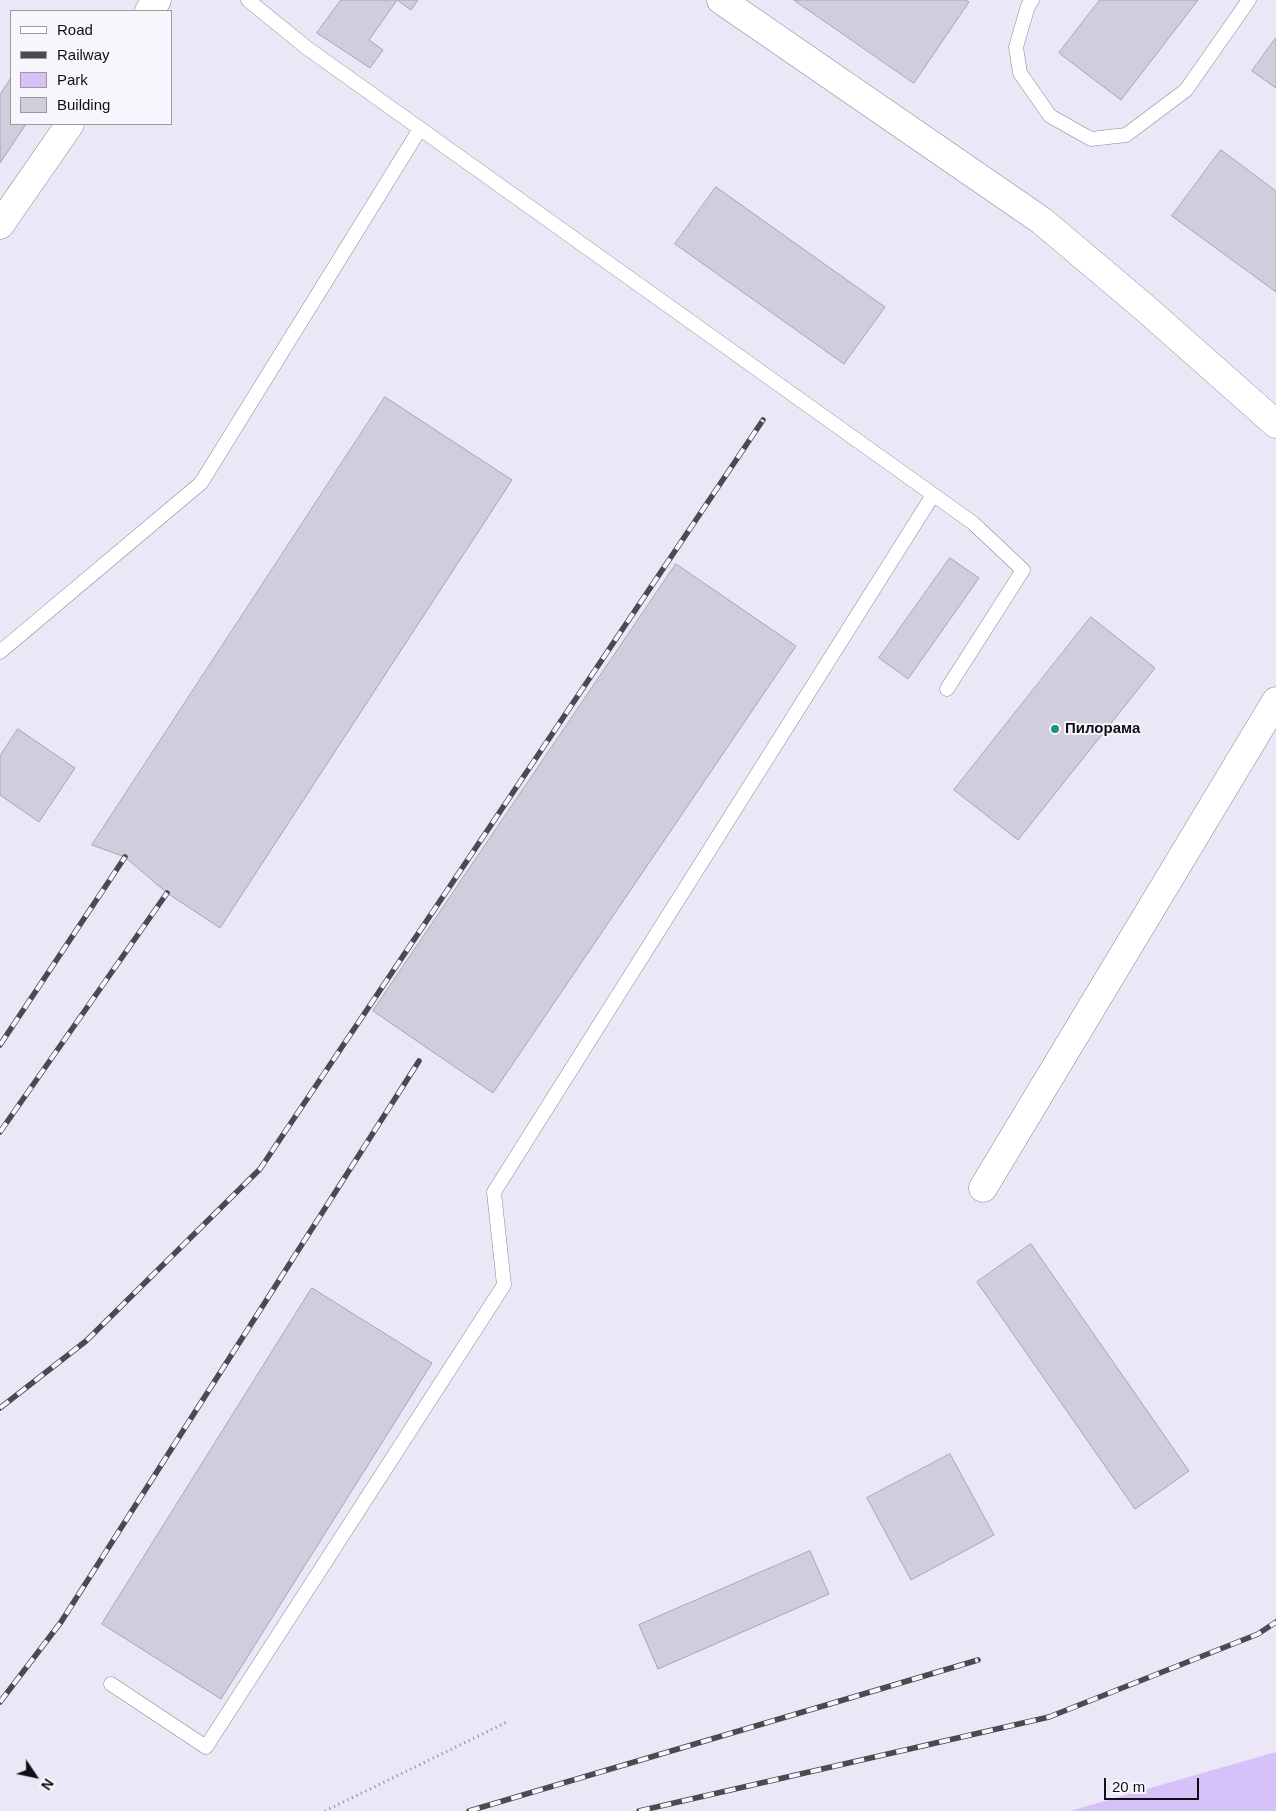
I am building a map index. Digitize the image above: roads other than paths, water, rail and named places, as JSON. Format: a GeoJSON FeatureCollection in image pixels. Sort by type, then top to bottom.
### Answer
{"type":"FeatureCollection","features":[{"type":"Feature","properties":{"kind":"street"},"geometry":{"type":"LineString","coordinates":[[721,0],[1042,221],[1152,314],[1276,424]]}},
{"type":"Feature","properties":{"kind":"street"},"geometry":{"type":"LineString","coordinates":[[0,225],[69,125]]}},
{"type":"Feature","properties":{"kind":"street"},"geometry":{"type":"LineString","coordinates":[[983,1188],[1276,701]]}},
{"type":"Feature","properties":{"kind":"lane"},"geometry":{"type":"LineString","coordinates":[[248,0],[307,48],[973,523],[1023,570],[947,689]]}},
{"type":"Feature","properties":{"kind":"lane"},"geometry":{"type":"LineString","coordinates":[[1032,0],[1028,6],[1016,47],[1020,73],[1050,116],[1091,139],[1126,135],[1186,90],[1249,0]]}},
{"type":"Feature","properties":{"kind":"lane"},"geometry":{"type":"LineString","coordinates":[[0,652],[201,483],[420,129]]}},
{"type":"Feature","properties":{"kind":"lane"},"geometry":{"type":"LineString","coordinates":[[111,1684],[206,1748],[504,1285],[494,1192],[933,495]]}},
{"type":"Feature","properties":{"kind":"railway"},"geometry":{"type":"LineString","coordinates":[[0,1408],[86,1341],[260,1169],[763,420]]}},
{"type":"Feature","properties":{"kind":"railway"},"geometry":{"type":"LineString","coordinates":[[0,1045],[125,857]]}},
{"type":"Feature","properties":{"kind":"railway"},"geometry":{"type":"LineString","coordinates":[[0,1132],[167,893]]}},
{"type":"Feature","properties":{"kind":"railway"},"geometry":{"type":"LineString","coordinates":[[0,1702],[61,1622],[419,1061]]}},
{"type":"Feature","properties":{"kind":"railway"},"geometry":{"type":"LineString","coordinates":[[639,1811],[1049,1717],[1258,1634],[1276,1622]]}},
{"type":"Feature","properties":{"kind":"railway"},"geometry":{"type":"LineString","coordinates":[[469,1811],[978,1660]]}},
{"type":"Feature","properties":{"kind":"place","name":"Пилорама"},"geometry":{"type":"Point","coordinates":[1055,729]}}]}
